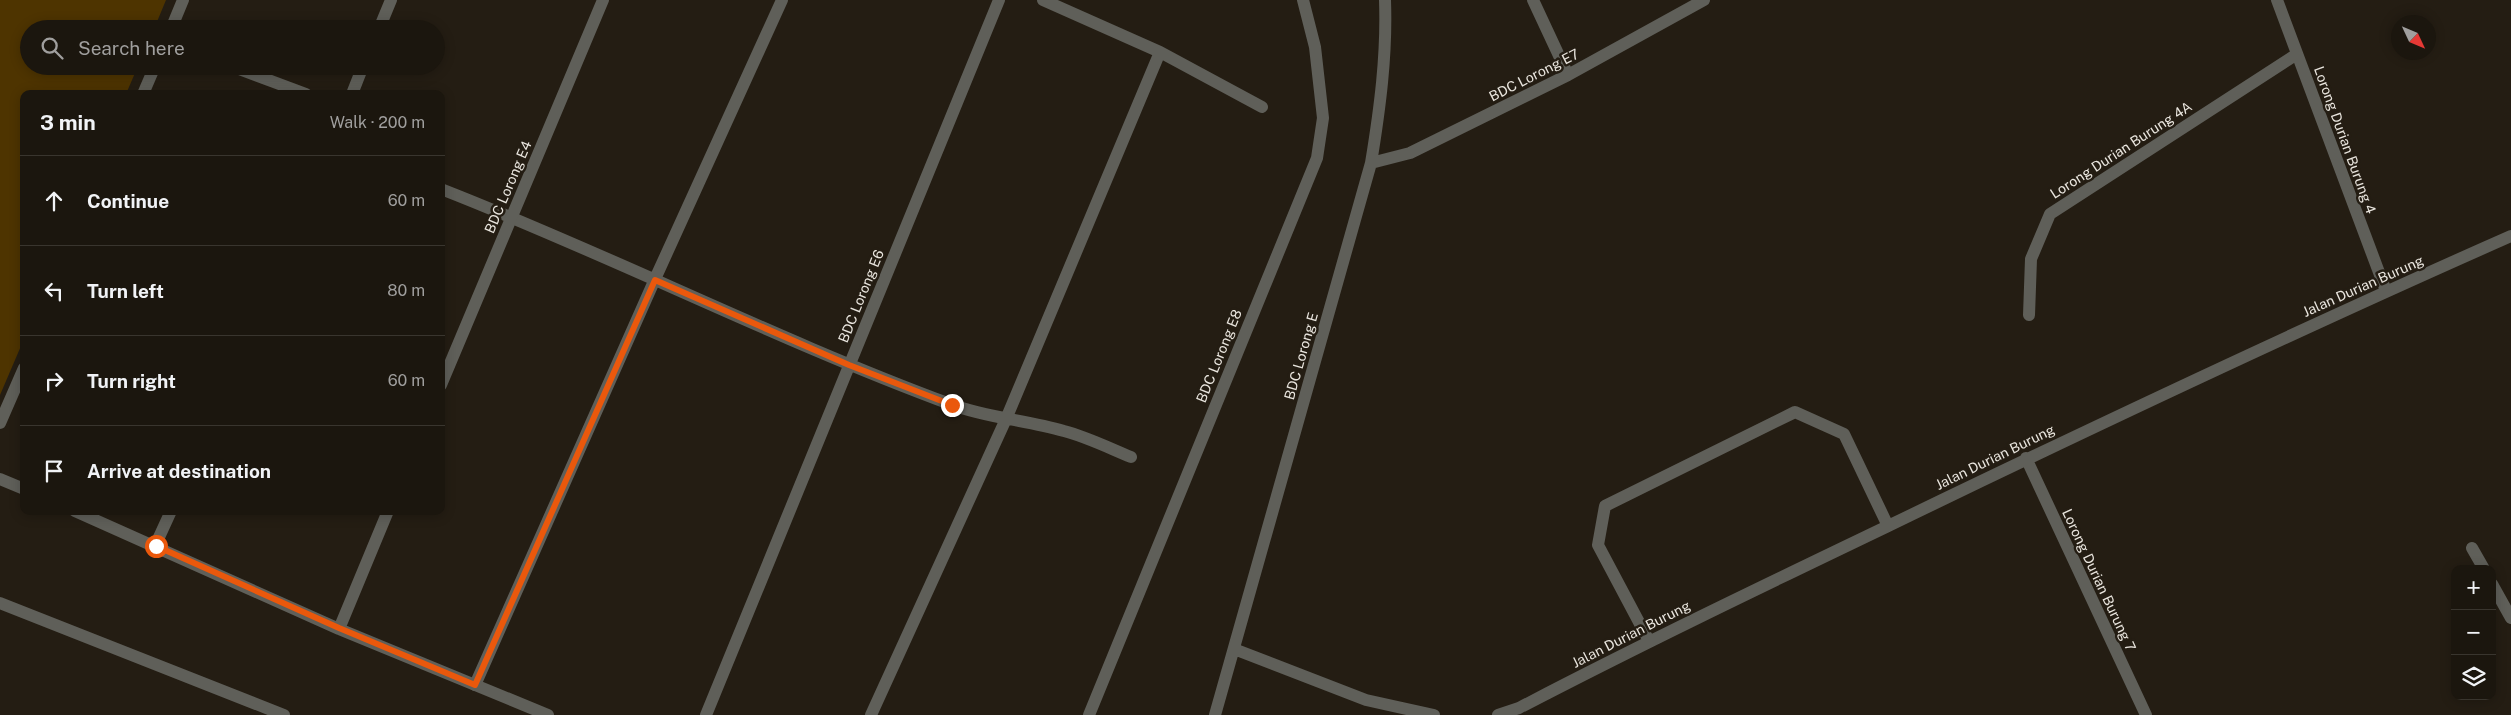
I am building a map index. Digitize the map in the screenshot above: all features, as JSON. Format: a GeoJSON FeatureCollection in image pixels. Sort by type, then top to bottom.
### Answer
{"type":"FeatureCollection","features":[{"type":"Feature","properties":{"kind":"street"},"geometry":{"type":"LineString","coordinates":[[175,20],[183,0]]}},
{"type":"Feature","properties":{"kind":"street"},"geometry":{"type":"LineString","coordinates":[[383,20],[391,0]]}},
{"type":"Feature","properties":{"kind":"street","name":"BDC Lorong E4"},"geometry":{"type":"LineString","coordinates":[[445,376],[603,0]]}},
{"type":"Feature","properties":{"kind":"street"},"geometry":{"type":"LineString","coordinates":[[475,685],[782,0]]}},
{"type":"Feature","properties":{"kind":"street","name":"BDC Lorong E6"},"geometry":{"type":"LineString","coordinates":[[706,715],[999,0]]}},
{"type":"Feature","properties":{"kind":"street"},"geometry":{"type":"LineString","coordinates":[[1043,0],[1160,52],[1262,107]]}},
{"type":"Feature","properties":{"kind":"street","name":"BDC Lorong E8"},"geometry":{"type":"LineString","coordinates":[[1089,715],[1317,158],[1323,118],[1315,47],[1303,0]]}},
{"type":"Feature","properties":{"kind":"street","name":"BDC Lorong E"},"geometry":{"type":"LineString","coordinates":[[1215,715],[1371,163],[1382,96],[1386,33],[1385,0]]}},
{"type":"Feature","properties":{"kind":"street"},"geometry":{"type":"LineString","coordinates":[[1533,0],[1568,76]]}},
{"type":"Feature","properties":{"kind":"street","name":"BDC Lorong E7"},"geometry":{"type":"LineString","coordinates":[[1371,163],[1410,152],[1568,76],[1704,0]]}},
{"type":"Feature","properties":{"kind":"street","name":"Lorong Durian Burung 4"},"geometry":{"type":"LineString","coordinates":[[2277,0],[2386,291]]}},
{"type":"Feature","properties":{"kind":"street"},"geometry":{"type":"LineString","coordinates":[[871,715],[1006,419],[1160,52]]}},
{"type":"Feature","properties":{"kind":"street","name":"Lorong Durian Burung 4A"},"geometry":{"type":"LineString","coordinates":[[2029,315],[2031,260],[2050,214],[2297,54]]}},
{"type":"Feature","properties":{"kind":"street"},"geometry":{"type":"LineString","coordinates":[[145,90],[151,75]]}},
{"type":"Feature","properties":{"kind":"street"},"geometry":{"type":"LineString","coordinates":[[255,75],[295,90]]}},
{"type":"Feature","properties":{"kind":"street"},"geometry":{"type":"LineString","coordinates":[[354,90],[359,75]]}},
{"type":"Feature","properties":{"kind":"street"},"geometry":{"type":"LineString","coordinates":[[445,191],[512,217],[849,365],[952,405],[1006,419],[1065,431],[1131,457]]}},
{"type":"Feature","properties":{"kind":"street","name":"Jalan Durian Burung"},"geometry":{"type":"LineString","coordinates":[[1498,715],[1519,708],[1649,641],[2026,458],[2386,291],[2511,236]]}},
{"type":"Feature","properties":{"kind":"street"},"geometry":{"type":"LineString","coordinates":[[0,423],[20,377]]}},
{"type":"Feature","properties":{"kind":"street"},"geometry":{"type":"LineString","coordinates":[[1649,641],[1598,545],[1605,506],[1795,412],[1844,434],[1888,526]]}},
{"type":"Feature","properties":{"kind":"street","name":"Lorong Durian Burung 7"},"geometry":{"type":"LineString","coordinates":[[2026,458],[2146,715]]}},
{"type":"Feature","properties":{"kind":"street"},"geometry":{"type":"LineString","coordinates":[[0,478],[20,487]]}},
{"type":"Feature","properties":{"kind":"street"},"geometry":{"type":"LineString","coordinates":[[84,515],[339,628],[548,715]]}},
{"type":"Feature","properties":{"kind":"street"},"geometry":{"type":"LineString","coordinates":[[156,546],[169,515]]}},
{"type":"Feature","properties":{"kind":"street"},"geometry":{"type":"LineString","coordinates":[[339,628],[386,515]]}},
{"type":"Feature","properties":{"kind":"street"},"geometry":{"type":"LineString","coordinates":[[2472,548],[2482,565]]}},
{"type":"Feature","properties":{"kind":"street"},"geometry":{"type":"LineString","coordinates":[[2496,591],[2511,618]]}},
{"type":"Feature","properties":{"kind":"street"},"geometry":{"type":"LineString","coordinates":[[0,603],[284,715]]}},
{"type":"Feature","properties":{"kind":"street"},"geometry":{"type":"LineString","coordinates":[[1234,649],[1366,700],[1434,715]]}},
{"type":"Feature","properties":{"kind":"shaded area"},"geometry":{"type":"Polygon","coordinates":[[[0,0],[166,0],[158,20],[20,20],[20,75],[134,75],[128,90],[20,90],[20,348],[0,395],[0,0]]]}},
{"type":"Feature","properties":{"kind":"route"},"geometry":{"type":"LineString","coordinates":[[156,546],[339,628],[475,685],[655,280],[849,365],[952,405]]}}]}
